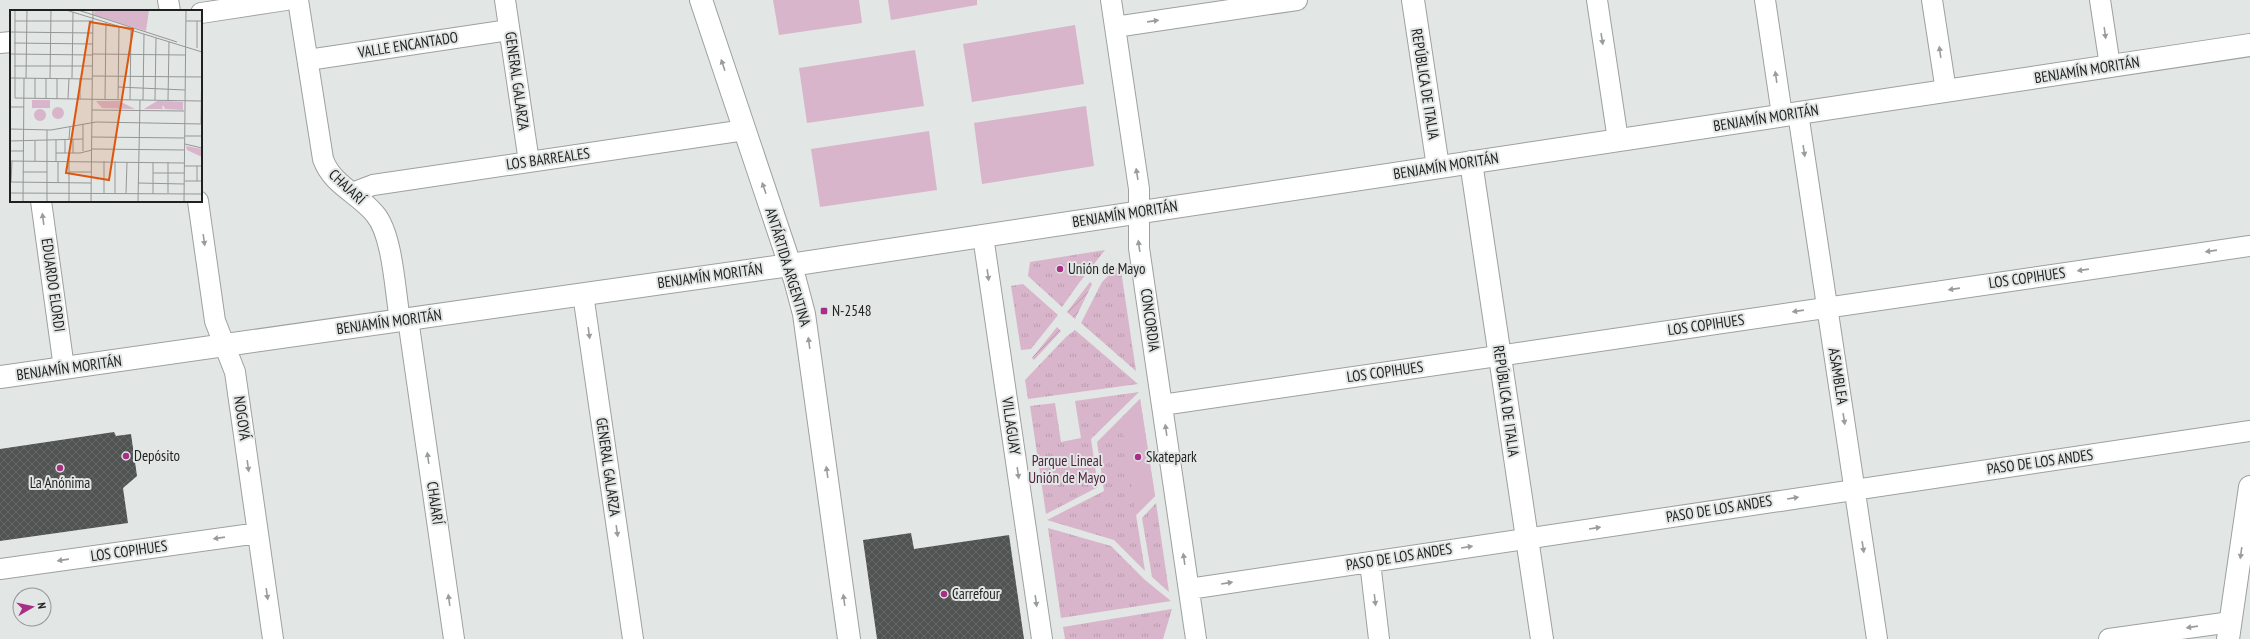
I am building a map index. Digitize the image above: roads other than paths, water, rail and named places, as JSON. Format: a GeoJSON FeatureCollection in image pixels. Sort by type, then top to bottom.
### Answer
{"type":"FeatureCollection","features":[{"type":"Feature","properties":{"kind":"street"},"geometry":{"type":"LineString","coordinates":[[168,0],[170,10]]}},
{"type":"Feature","properties":{"kind":"street"},"geometry":{"type":"LineString","coordinates":[[202,13],[286,0]]}},
{"type":"Feature","properties":{"kind":"street","name":"CHAJARÍ"},"geometry":{"type":"LineString","coordinates":[[298,0],[326,167],[335,180],[375,213],[384,229],[404,320],[454,639]]}},
{"type":"Feature","properties":{"kind":"street","name":"GENERAL GALARZA"},"geometry":{"type":"LineString","coordinates":[[504,0],[529,162]]}},
{"type":"Feature","properties":{"kind":"street","name":"ANTÁRTIDA ARGENTINA"},"geometry":{"type":"LineString","coordinates":[[701,0],[800,297],[808,334],[849,639]]}},
{"type":"Feature","properties":{"kind":"street","name":"CONCORDIA"},"geometry":{"type":"LineString","coordinates":[[1111,0],[1138,180],[1139,243],[1196,639]]}},
{"type":"Feature","properties":{"kind":"street"},"geometry":{"type":"LineString","coordinates":[[1115,27],[1297,0]]}},
{"type":"Feature","properties":{"kind":"street","name":"REPÚBLICA DE ITALIA"},"geometry":{"type":"LineString","coordinates":[[1413,0],[1438,167]]}},
{"type":"Feature","properties":{"kind":"street"},"geometry":{"type":"LineString","coordinates":[[1596,0],[1618,140]]}},
{"type":"Feature","properties":{"kind":"street","name":"ASAMBLEA"},"geometry":{"type":"LineString","coordinates":[[1765,0],[1790,114],[1827,307],[1877,639]]}},
{"type":"Feature","properties":{"kind":"street"},"geometry":{"type":"LineString","coordinates":[[1932,0],[1946,91]]}},
{"type":"Feature","properties":{"kind":"street"},"geometry":{"type":"LineString","coordinates":[[2100,0],[2110,66]]}},
{"type":"Feature","properties":{"kind":"street","name":"VALLE ENCANTADO"},"geometry":{"type":"LineString","coordinates":[[308,60],[509,30]]}},
{"type":"Feature","properties":{"kind":"street"},"geometry":{"type":"LineString","coordinates":[[0,43],[10,42]]}},
{"type":"Feature","properties":{"kind":"street","name":"BENJAMÍN MORITÁN"},"geometry":{"type":"LineString","coordinates":[[0,378],[790,265],[2250,45]]}},
{"type":"Feature","properties":{"kind":"street","name":"LOS BARREALES"},"geometry":{"type":"LineString","coordinates":[[352,193],[373,185],[745,130]]}},
{"type":"Feature","properties":{"kind":"street","name":"REPÚBLICA DE ITALIA"},"geometry":{"type":"LineString","coordinates":[[1470,162],[1542,639]]}},
{"type":"Feature","properties":{"kind":"street","name":"EDUARDO ELORDI"},"geometry":{"type":"LineString","coordinates":[[41,202],[64,368]]}},
{"type":"Feature","properties":{"kind":"street","name":"NOGOYÁ"},"geometry":{"type":"LineString","coordinates":[[198,202],[216,320],[235,372],[273,639]]}},
{"type":"Feature","properties":{"kind":"street","name":"VILLAGUAY"},"geometry":{"type":"LineString","coordinates":[[983,236],[1042,639]]}},
{"type":"Feature","properties":{"kind":"street","name":"LOS COPIHUES"},"geometry":{"type":"LineString","coordinates":[[1162,405],[2250,246]]}},
{"type":"Feature","properties":{"kind":"street","name":"GENERAL GALARZA"},"geometry":{"type":"LineString","coordinates":[[583,294],[633,639]]}},
{"type":"Feature","properties":{"kind":"street","name":"PASO DE LOS ANDES"},"geometry":{"type":"LineString","coordinates":[[1189,589],[2250,431]]}},
{"type":"Feature","properties":{"kind":"street"},"geometry":{"type":"LineString","coordinates":[[2109,639],[2230,630],[2250,487]]}},
{"type":"Feature","properties":{"kind":"street","name":"LOS COPIHUES"},"geometry":{"type":"LineString","coordinates":[[0,569],[258,533]]}},
{"type":"Feature","properties":{"kind":"street"},"geometry":{"type":"LineString","coordinates":[[1370,562],[1379,639]]}},
{"type":"Feature","properties":{"kind":"place","name":"Unión de Mayo"},"geometry":{"type":"Point","coordinates":[1060,269]}},
{"type":"Feature","properties":{"kind":"place","name":"N-2548"},"geometry":{"type":"Point","coordinates":[824,311]}},
{"type":"Feature","properties":{"kind":"place","name":"Depósito"},"geometry":{"type":"Point","coordinates":[126,456]}},
{"type":"Feature","properties":{"kind":"place","name":"Skatepark"},"geometry":{"type":"Point","coordinates":[1138,457]}},
{"type":"Feature","properties":{"kind":"place","name":"La Anónima"},"geometry":{"type":"Point","coordinates":[60,468]}},
{"type":"Feature","properties":{"kind":"place","name":"Carrefour"},"geometry":{"type":"Point","coordinates":[944,594]}},
{"type":"Feature","properties":{"kind":"park label","name":"Parque Lineal Unión de Mayo"},"geometry":{"type":"Point","coordinates":[1067,470]}}]}
